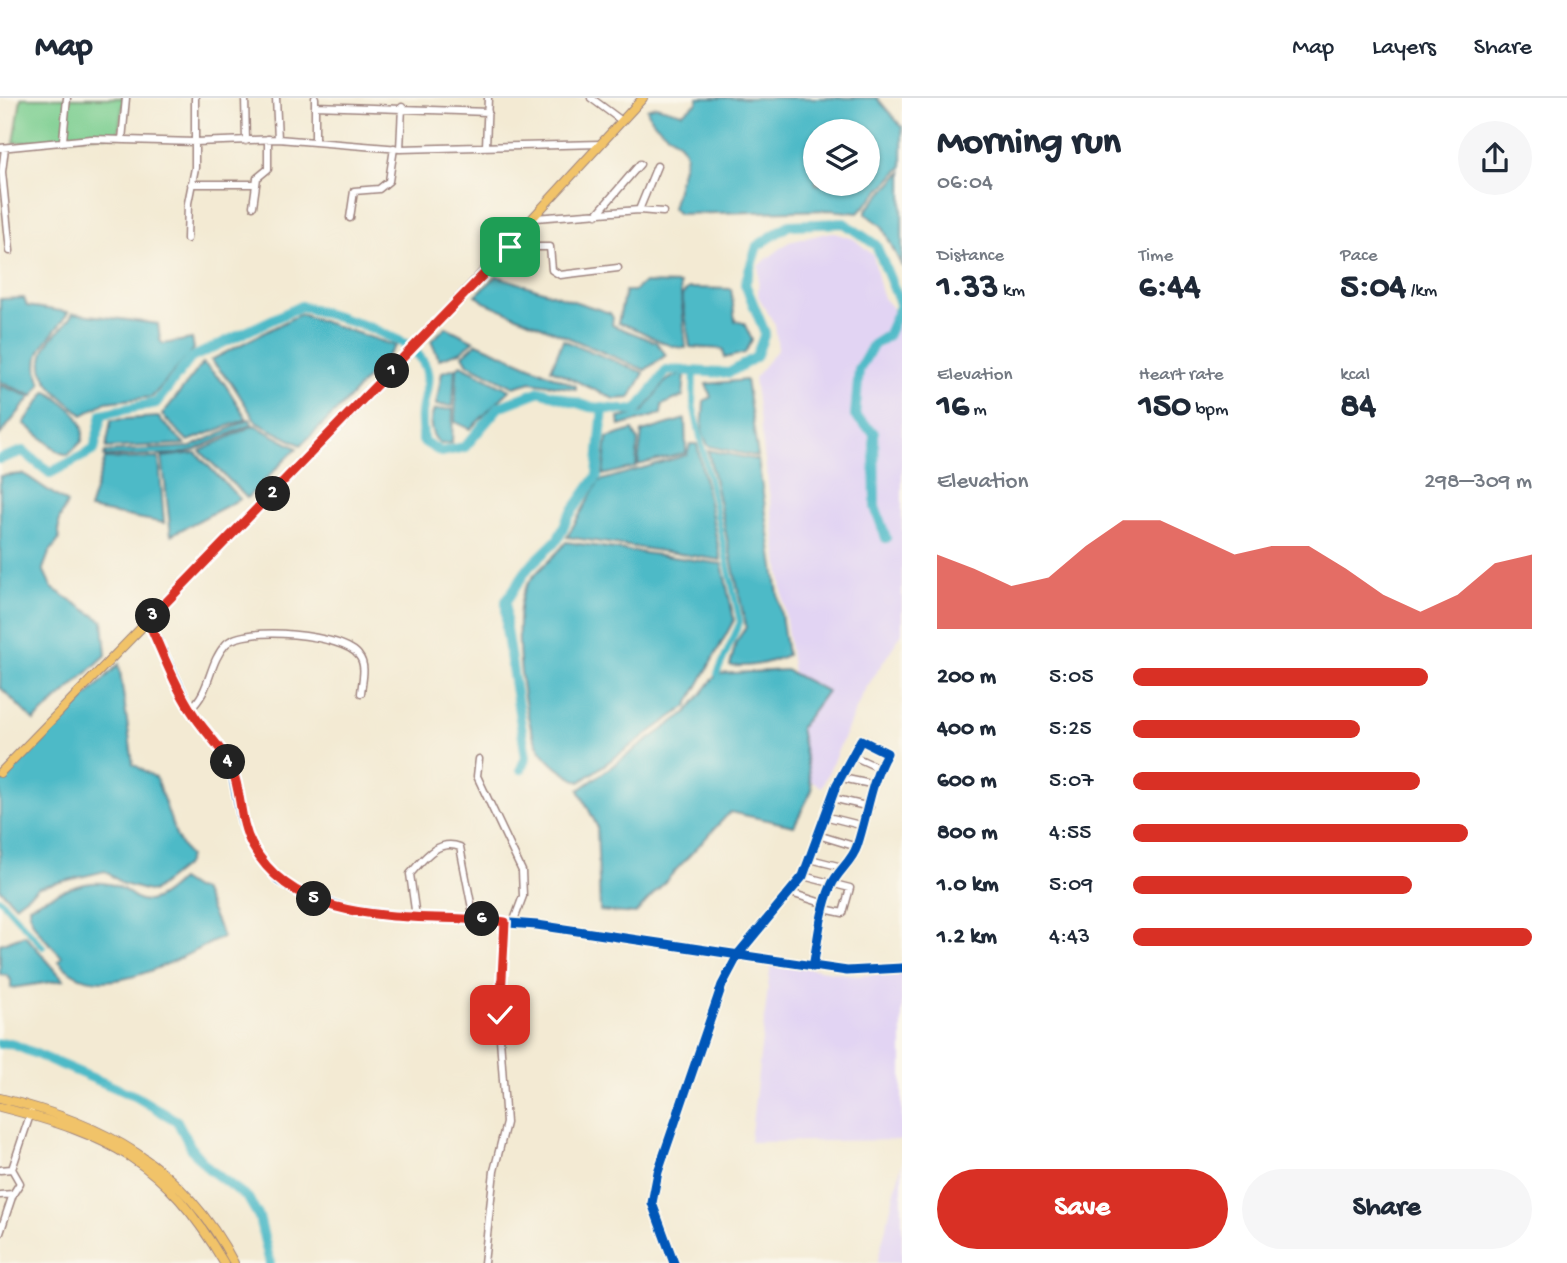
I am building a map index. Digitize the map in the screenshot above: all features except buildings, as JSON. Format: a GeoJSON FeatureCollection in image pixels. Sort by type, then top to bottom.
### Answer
{"type":"FeatureCollection","features":[{"type":"Feature","properties":{"kind":"main road"},"geometry":{"type":"LineString","coordinates":[[0,773],[510,247],[643,98]]}},
{"type":"Feature","properties":{"kind":"main road"},"geometry":{"type":"LineString","coordinates":[[0,1098],[99,1138],[136,1161],[171,1188],[199,1221],[224,1263]]}},
{"type":"Feature","properties":{"kind":"main road"},"geometry":{"type":"LineString","coordinates":[[0,1107],[66,1115],[104,1132],[141,1154],[176,1182],[207,1218],[234,1263]]}},
{"type":"Feature","properties":{"kind":"street"},"geometry":{"type":"LineString","coordinates":[[63,140],[67,98]]}},
{"type":"Feature","properties":{"kind":"street"},"geometry":{"type":"LineString","coordinates":[[122,140],[125,98]]}},
{"type":"Feature","properties":{"kind":"street"},"geometry":{"type":"LineString","coordinates":[[187,239],[195,142],[195,98]]}},
{"type":"Feature","properties":{"kind":"street"},"geometry":{"type":"LineString","coordinates":[[245,98],[246,141]]}},
{"type":"Feature","properties":{"kind":"street"},"geometry":{"type":"LineString","coordinates":[[276,98],[278,139]]}},
{"type":"Feature","properties":{"kind":"street"},"geometry":{"type":"LineString","coordinates":[[486,146],[488,98]]}},
{"type":"Feature","properties":{"kind":"street"},"geometry":{"type":"LineString","coordinates":[[591,98],[622,121]]}},
{"type":"Feature","properties":{"kind":"street"},"geometry":{"type":"LineString","coordinates":[[315,140],[315,102],[488,112]]}},
{"type":"Feature","properties":{"kind":"street"},"geometry":{"type":"LineString","coordinates":[[349,218],[354,191],[379,188],[389,181],[397,148],[402,107]]}},
{"type":"Feature","properties":{"kind":"street"},"geometry":{"type":"LineString","coordinates":[[253,206],[255,184],[268,169],[268,139]]}},
{"type":"Feature","properties":{"kind":"street"},"geometry":{"type":"LineString","coordinates":[[10,251],[2,172],[3,148],[63,140],[195,142],[278,139],[397,148],[601,144]]}},
{"type":"Feature","properties":{"kind":"street"},"geometry":{"type":"LineString","coordinates":[[597,214],[640,164]]}},
{"type":"Feature","properties":{"kind":"street"},"geometry":{"type":"LineString","coordinates":[[639,210],[657,166]]}},
{"type":"Feature","properties":{"kind":"street"},"geometry":{"type":"LineString","coordinates":[[191,184],[255,184]]}},
{"type":"Feature","properties":{"kind":"street"},"geometry":{"type":"LineString","coordinates":[[535,218],[639,210],[663,212]]}},
{"type":"Feature","properties":{"kind":"street"},"geometry":{"type":"LineString","coordinates":[[510,247],[550,247],[552,270],[560,275],[618,268]]}},
{"type":"Feature","properties":{"kind":"street"},"geometry":{"type":"LineString","coordinates":[[148,621],[190,709],[225,755],[236,780],[246,834],[279,881],[306,896],[352,910],[505,922],[739,953],[813,967],[864,971],[902,968]]}},
{"type":"Feature","properties":{"kind":"street"},"geometry":{"type":"LineString","coordinates":[[190,709],[202,697],[214,665],[227,643],[242,634],[336,640],[356,651],[364,664],[361,692]]}},
{"type":"Feature","properties":{"kind":"street"},"geometry":{"type":"LineString","coordinates":[[674,1263],[652,1203],[658,1172],[722,985],[739,953],[803,876],[824,816],[861,740],[887,753],[871,784],[870,807],[853,857],[842,867],[831,884],[813,967]]}},
{"type":"Feature","properties":{"kind":"street"},"geometry":{"type":"LineString","coordinates":[[853,757],[879,768]]}},
{"type":"Feature","properties":{"kind":"street"},"geometry":{"type":"LineString","coordinates":[[479,759],[477,776],[522,871],[523,896],[513,923]]}},
{"type":"Feature","properties":{"kind":"street"},"geometry":{"type":"LineString","coordinates":[[842,778],[871,784]]}},
{"type":"Feature","properties":{"kind":"street"},"geometry":{"type":"LineString","coordinates":[[832,798],[870,807]]}},
{"type":"Feature","properties":{"kind":"street"},"geometry":{"type":"LineString","coordinates":[[824,816],[864,826]]}},
{"type":"Feature","properties":{"kind":"street"},"geometry":{"type":"LineString","coordinates":[[818,835],[857,847]]}},
{"type":"Feature","properties":{"kind":"street"},"geometry":{"type":"LineString","coordinates":[[416,917],[411,874],[423,856],[453,845],[460,847],[474,919]]}},
{"type":"Feature","properties":{"kind":"street"},"geometry":{"type":"LineString","coordinates":[[810,859],[842,867]]}},
{"type":"Feature","properties":{"kind":"street"},"geometry":{"type":"LineString","coordinates":[[788,892],[844,913],[850,888],[803,876]]}},
{"type":"Feature","properties":{"kind":"street"},"geometry":{"type":"LineString","coordinates":[[484,1263],[494,1171],[506,1123],[500,1038],[505,922]]}},
{"type":"Feature","properties":{"kind":"street"},"geometry":{"type":"LineString","coordinates":[[12,1170],[32,1111]]}},
{"type":"Feature","properties":{"kind":"street"},"geometry":{"type":"LineString","coordinates":[[0,1170],[12,1170]]}},
{"type":"Feature","properties":{"kind":"street"},"geometry":{"type":"LineString","coordinates":[[0,1233],[20,1180],[12,1170]]}},
{"type":"Feature","properties":{"kind":"street"},"geometry":{"type":"LineString","coordinates":[[0,1195],[13,1194]]}},
{"type":"Feature","properties":{"kind":"shaded area"},"geometry":{"type":"Polygon","coordinates":[[[831,232],[854,239],[873,255],[883,298],[902,319],[902,633],[863,693],[822,787],[807,779],[754,378],[778,349],[775,325],[758,296],[759,265],[789,242],[831,232]]]}},
{"type":"Feature","properties":{"kind":"shaded area"},"geometry":{"type":"Polygon","coordinates":[[[771,962],[857,976],[902,972],[902,1140],[750,1142],[771,962]]]}},
{"type":"Feature","properties":{"kind":"shaded area"},"geometry":{"type":"Polygon","coordinates":[[[902,1163],[902,1263],[877,1263],[902,1163]]]}},
{"type":"Feature","properties":{"kind":"green space"},"geometry":{"type":"Polygon","coordinates":[[[21,98],[124,98],[118,136],[97,135],[14,143],[21,98]]]}},
{"type":"Feature","properties":{"kind":"water"},"geometry":{"type":"Polygon","coordinates":[[[698,98],[877,98],[902,127],[902,167],[880,190],[880,119],[803,119],[803,196],[874,196],[858,213],[830,210],[678,214],[672,208],[686,155],[679,143],[655,124],[647,109],[656,106],[682,113],[697,103],[698,98]]]}},
{"type":"Feature","properties":{"kind":"water"},"geometry":{"type":"Polygon","coordinates":[[[902,172],[902,267],[882,226],[866,214],[866,210],[902,172]]]}},
{"type":"Feature","properties":{"kind":"water"},"geometry":{"type":"Polygon","coordinates":[[[497,276],[610,313],[613,318],[612,325],[656,342],[666,355],[645,370],[484,302],[476,295],[497,276]]]}},
{"type":"Feature","properties":{"kind":"water"},"geometry":{"type":"Polygon","coordinates":[[[643,283],[680,284],[686,348],[669,345],[618,323],[625,291],[634,291],[643,283]]]}},
{"type":"Feature","properties":{"kind":"water"},"geometry":{"type":"Polygon","coordinates":[[[689,288],[731,289],[735,321],[744,323],[752,340],[745,353],[725,358],[723,349],[690,347],[682,295],[689,288]]]}},
{"type":"Feature","properties":{"kind":"water"},"geometry":{"type":"Polygon","coordinates":[[[24,298],[27,306],[68,312],[40,352],[37,361],[41,384],[33,396],[0,382],[0,299],[24,298]]]}},
{"type":"Feature","properties":{"kind":"water"},"geometry":{"type":"Polygon","coordinates":[[[73,313],[158,324],[163,344],[192,339],[194,349],[152,397],[106,402],[83,415],[55,391],[43,373],[42,363],[44,351],[51,339],[73,313]]]}},
{"type":"Feature","properties":{"kind":"water"},"geometry":{"type":"Polygon","coordinates":[[[300,314],[396,346],[344,404],[301,445],[257,423],[233,385],[211,360],[300,314]]]}},
{"type":"Feature","properties":{"kind":"water"},"geometry":{"type":"Polygon","coordinates":[[[446,327],[474,341],[460,352],[439,359],[431,341],[446,327]]]}},
{"type":"Feature","properties":{"kind":"water"},"geometry":{"type":"Polygon","coordinates":[[[563,340],[644,373],[630,398],[614,399],[551,369],[563,340]]]}},
{"type":"Feature","properties":{"kind":"water"},"geometry":{"type":"Polygon","coordinates":[[[477,343],[576,386],[576,389],[531,382],[514,387],[468,364],[463,355],[477,343]]]}},
{"type":"Feature","properties":{"kind":"water"},"geometry":{"type":"Polygon","coordinates":[[[203,363],[224,383],[247,419],[188,441],[162,415],[203,363]]]}},
{"type":"Feature","properties":{"kind":"water"},"geometry":{"type":"Polygon","coordinates":[[[461,365],[510,390],[470,429],[455,422],[457,368],[461,365]]]}},
{"type":"Feature","properties":{"kind":"water"},"geometry":{"type":"Polygon","coordinates":[[[455,368],[453,406],[436,405],[442,372],[455,368]]]}},
{"type":"Feature","properties":{"kind":"water"},"geometry":{"type":"Polygon","coordinates":[[[685,374],[683,396],[662,405],[661,414],[620,426],[619,418],[641,413],[664,383],[685,374]]]}},
{"type":"Feature","properties":{"kind":"water"},"geometry":{"type":"Polygon","coordinates":[[[746,380],[758,457],[708,446],[702,431],[704,401],[711,397],[706,384],[746,380]]]}},
{"type":"Feature","properties":{"kind":"water"},"geometry":{"type":"Polygon","coordinates":[[[0,385],[31,397],[0,435],[0,385]]]}},
{"type":"Feature","properties":{"kind":"water"},"geometry":{"type":"Polygon","coordinates":[[[47,391],[74,412],[82,425],[82,441],[68,455],[59,452],[24,423],[47,391]]]}},
{"type":"Feature","properties":{"kind":"water"},"geometry":{"type":"Polygon","coordinates":[[[453,409],[452,443],[440,444],[431,428],[432,415],[434,410],[453,409]]]}},
{"type":"Feature","properties":{"kind":"water"},"geometry":{"type":"Polygon","coordinates":[[[158,417],[185,444],[106,448],[111,420],[158,417]]]}},
{"type":"Feature","properties":{"kind":"water"},"geometry":{"type":"Polygon","coordinates":[[[250,419],[252,424],[195,450],[178,454],[104,457],[105,452],[191,447],[250,419]]]}},
{"type":"Feature","properties":{"kind":"water"},"geometry":{"type":"Polygon","coordinates":[[[685,419],[686,453],[638,465],[642,432],[685,419]]]}},
{"type":"Feature","properties":{"kind":"water"},"geometry":{"type":"Polygon","coordinates":[[[254,425],[297,448],[247,498],[200,451],[254,425]]]}},
{"type":"Feature","properties":{"kind":"water"},"geometry":{"type":"Polygon","coordinates":[[[633,430],[638,440],[636,467],[603,475],[607,438],[633,430]]]}},
{"type":"Feature","properties":{"kind":"water"},"geometry":{"type":"Polygon","coordinates":[[[690,444],[697,444],[721,560],[567,537],[599,481],[687,455],[690,444]]]}},
{"type":"Feature","properties":{"kind":"water"},"geometry":{"type":"Polygon","coordinates":[[[708,450],[758,460],[787,655],[766,663],[730,666],[736,642],[746,627],[708,450]]]}},
{"type":"Feature","properties":{"kind":"water"},"geometry":{"type":"Polygon","coordinates":[[[196,453],[240,499],[171,535],[162,457],[196,453]]]}},
{"type":"Feature","properties":{"kind":"water"},"geometry":{"type":"Polygon","coordinates":[[[159,458],[164,523],[89,509],[105,459],[159,458]]]}},
{"type":"Feature","properties":{"kind":"water"},"geometry":{"type":"Polygon","coordinates":[[[24,474],[67,503],[59,520],[59,540],[49,553],[43,569],[52,588],[103,621],[106,655],[34,721],[0,687],[0,476],[24,474]]]}},
{"type":"Feature","properties":{"kind":"water"},"geometry":{"type":"Polygon","coordinates":[[[566,542],[722,564],[734,620],[687,706],[580,782],[548,759],[534,736],[524,695],[519,646],[524,591],[532,578],[566,542]]]}},
{"type":"Feature","properties":{"kind":"water"},"geometry":{"type":"Polygon","coordinates":[[[119,664],[133,764],[156,778],[177,838],[189,857],[186,865],[152,892],[123,884],[105,871],[39,887],[15,905],[0,889],[0,783],[119,664]]]}},
{"type":"Feature","properties":{"kind":"water"},"geometry":{"type":"Polygon","coordinates":[[[786,670],[827,691],[800,728],[812,790],[794,826],[730,812],[635,914],[600,911],[597,826],[579,790],[687,712],[717,674],[786,670]]]}},
{"type":"Feature","properties":{"kind":"water"},"geometry":{"type":"Polygon","coordinates":[[[180,880],[194,889],[202,890],[223,937],[163,966],[117,980],[95,981],[75,975],[59,961],[62,957],[41,934],[30,914],[29,906],[84,884],[103,883],[115,886],[145,901],[165,893],[180,880]]]}},
{"type":"Feature","properties":{"kind":"water"},"geometry":{"type":"Polygon","coordinates":[[[25,935],[64,980],[11,988],[11,980],[6,975],[0,975],[0,944],[25,935]]]}},
{"type":"Feature","properties":{"kind":"waterway"},"geometry":{"type":"LineString","coordinates":[[415,352],[425,366],[428,381],[422,416],[423,441],[441,452],[465,447],[499,407],[540,391],[590,407],[636,411],[667,370],[729,373],[756,357],[765,333],[745,284],[757,246],[789,225],[844,223],[876,245],[902,308]]}},
{"type":"Feature","properties":{"kind":"waterway"},"geometry":{"type":"LineString","coordinates":[[0,459],[23,451],[50,473],[94,450],[102,414],[156,403],[191,358],[301,306],[369,327],[410,346]]}},
{"type":"Feature","properties":{"kind":"waterway"},"geometry":{"type":"LineString","coordinates":[[886,538],[875,507],[874,433],[855,416],[859,370],[873,345],[887,336],[900,307]]}},
{"type":"Feature","properties":{"kind":"waterway"},"geometry":{"type":"LineString","coordinates":[[694,371],[693,404],[740,622],[717,674]]}},
{"type":"Feature","properties":{"kind":"waterway"},"geometry":{"type":"LineString","coordinates":[[521,769],[526,757],[506,629],[506,601],[528,568],[558,539],[568,517],[597,476],[603,408]]}},
{"type":"Feature","properties":{"kind":"waterway"},"geometry":{"type":"LineString","coordinates":[[0,899],[43,947]]}},
{"type":"Feature","properties":{"kind":"waterway"},"geometry":{"type":"LineString","coordinates":[[0,1044],[10,1043],[135,1096],[177,1121],[193,1151],[209,1169],[248,1198],[259,1217],[270,1263]]}},
{"type":"Feature","properties":{"kind":"cycle path"},"geometry":{"type":"LineString","coordinates":[[148,621],[192,712],[216,742],[231,768],[242,823],[254,849],[279,881],[306,896],[353,910],[537,925],[847,971],[902,968]]}},
{"type":"Feature","properties":{"kind":"cycle path"},"geometry":{"type":"LineString","coordinates":[[674,1263],[652,1203],[658,1172],[722,985],[739,953],[803,876],[836,786],[861,740],[887,753],[873,787],[855,852],[834,881],[827,896],[813,967]]}},
{"type":"Feature","properties":{"kind":"route"},"geometry":{"type":"LineString","coordinates":[[500,1015],[505,922],[352,910],[306,896],[288,887],[272,874],[246,834],[232,768],[192,712],[148,621],[510,247]]}}]}
